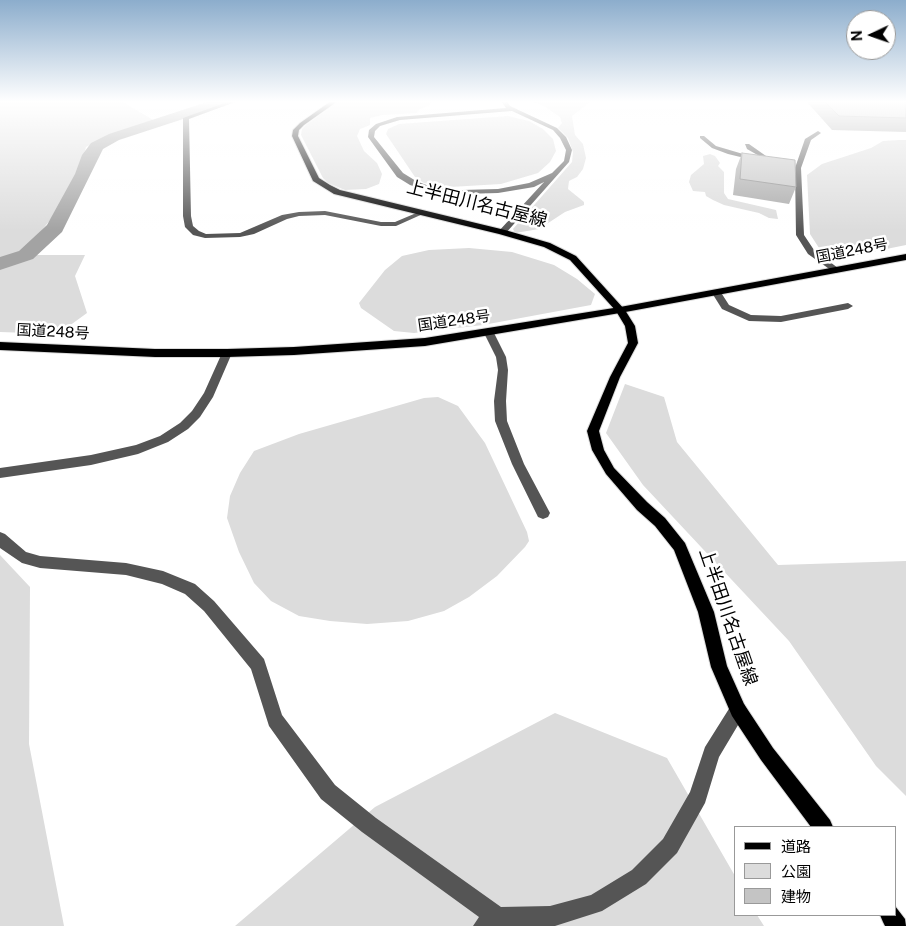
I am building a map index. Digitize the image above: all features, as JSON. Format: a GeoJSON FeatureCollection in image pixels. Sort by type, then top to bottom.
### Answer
{"type":"FeatureCollection","features":[{"type":"Feature","properties":{"kind":"highway","name":"国道248号"},"geometry":{"type":"LineString","coordinates":[[0,346],[156,353],[227,353],[383,345],[489,333],[906,257]]}},
{"type":"Feature","properties":{"kind":"main road","name":"上半田川名古屋線"},"geometry":{"type":"LineString","coordinates":[[299,144],[316,179],[337,192],[502,232],[547,245],[573,258],[620,310],[630,326],[634,343],[615,377],[593,432],[598,450],[610,471],[642,506],[660,522],[680,548],[706,612],[720,667],[738,710],[766,754],[822,826]]}},
{"type":"Feature","properties":{"kind":"street"},"geometry":{"type":"LineString","coordinates":[[186,144],[187,216],[189,227],[196,233],[205,236],[240,235],[285,217],[299,214],[325,213],[381,224],[396,224],[421,213]]}},
{"type":"Feature","properties":{"kind":"street"},"geometry":{"type":"LineString","coordinates":[[375,144],[400,175],[413,183],[434,189],[518,197],[553,175],[566,161],[569,150],[566,144]]}},
{"type":"Feature","properties":{"kind":"street"},"geometry":{"type":"LineString","coordinates":[[712,144],[730,153],[767,159],[747,145]]}},
{"type":"Feature","properties":{"kind":"street"},"geometry":{"type":"LineString","coordinates":[[806,144],[795,164],[800,235],[804,244],[811,252],[835,270]]}},
{"type":"Feature","properties":{"kind":"street"},"geometry":{"type":"LineString","coordinates":[[502,232],[518,197],[531,185],[553,175]]}},
{"type":"Feature","properties":{"kind":"street"},"geometry":{"type":"LineString","coordinates":[[716,293],[725,307],[749,318],[782,319],[848,306]]}},
{"type":"Feature","properties":{"kind":"street"},"geometry":{"type":"LineString","coordinates":[[489,333],[501,357],[502,421],[518,464],[543,513]]}},
{"type":"Feature","properties":{"kind":"street"},"geometry":{"type":"LineString","coordinates":[[0,473],[91,460],[138,449],[164,439],[184,426],[196,414],[209,394],[227,353]]}},
{"type":"Feature","properties":{"kind":"street"},"geometry":{"type":"LineString","coordinates":[[0,538],[18,556],[40,562],[94,565],[126,570],[163,578],[190,589],[209,606],[258,665],[275,720],[328,792],[491,922],[550,917],[595,904],[639,877],[670,846],[698,796],[711,753],[738,710]]}},
{"type":"Feature","properties":{"kind":"green space"},"geometry":{"type":"Polygon","coordinates":[[[0,144],[91,144],[86,147],[80,168],[63,204],[38,235],[31,255],[85,255],[75,276],[87,313],[58,334],[0,332],[0,144]]]}},
{"type":"Feature","properties":{"kind":"green space"},"geometry":{"type":"Polygon","coordinates":[[[306,144],[361,144],[364,151],[377,163],[382,174],[379,184],[366,189],[345,190],[328,183],[323,178],[306,144]]]}},
{"type":"Feature","properties":{"kind":"green space"},"geometry":{"type":"Polygon","coordinates":[[[393,144],[554,144],[556,151],[550,162],[538,173],[501,184],[450,187],[424,183],[415,177],[393,144]]]}},
{"type":"Feature","properties":{"kind":"green space"},"geometry":{"type":"Polygon","coordinates":[[[570,144],[583,144],[586,158],[583,169],[577,177],[569,181],[568,189],[584,202],[584,205],[565,212],[539,229],[515,233],[513,229],[572,162],[573,152],[570,144]]]}},
{"type":"Feature","properties":{"kind":"green space"},"geometry":{"type":"Polygon","coordinates":[[[877,144],[906,144],[906,245],[842,258],[819,248],[810,234],[807,175],[822,164],[877,144]]]}},
{"type":"Feature","properties":{"kind":"green space"},"geometry":{"type":"Polygon","coordinates":[[[710,154],[715,156],[720,163],[718,166],[724,172],[724,193],[728,199],[776,210],[778,219],[724,205],[706,196],[705,192],[693,191],[689,182],[691,175],[704,164],[703,156],[710,154]]]}},
{"type":"Feature","properties":{"kind":"green space"},"geometry":{"type":"Polygon","coordinates":[[[469,248],[512,252],[554,265],[577,279],[595,294],[591,305],[483,325],[414,333],[394,331],[361,308],[359,303],[385,270],[402,256],[429,250],[469,248]]]}},
{"type":"Feature","properties":{"kind":"green space"},"geometry":{"type":"Polygon","coordinates":[[[625,384],[664,397],[677,442],[778,565],[906,561],[906,796],[876,766],[789,641],[643,485],[606,433],[625,384]]]}},
{"type":"Feature","properties":{"kind":"green space"},"geometry":{"type":"Polygon","coordinates":[[[438,397],[458,406],[485,443],[527,532],[529,541],[525,547],[497,576],[469,597],[444,611],[408,621],[367,624],[330,621],[299,616],[271,601],[254,583],[239,552],[227,518],[230,496],[240,473],[254,451],[299,434],[424,398],[438,397]]]}},
{"type":"Feature","properties":{"kind":"green space"},"geometry":{"type":"Polygon","coordinates":[[[0,555],[30,587],[29,744],[64,926],[0,926],[0,555]]]}},
{"type":"Feature","properties":{"kind":"green space"},"geometry":{"type":"Polygon","coordinates":[[[555,713],[667,758],[734,874],[734,916],[758,916],[764,926],[235,926],[375,807],[555,713]]]}},
{"type":"Feature","properties":{"kind":"building"},"geometry":{"type":"Polygon","coordinates":[[[742,153],[795,160],[796,187],[740,179],[742,153]]]}},
{"type":"Feature","properties":{"kind":"waterway"},"geometry":{"type":"LineString","coordinates":[[0,264],[26,255],[55,228],[83,174],[90,155],[100,144]]}}]}
